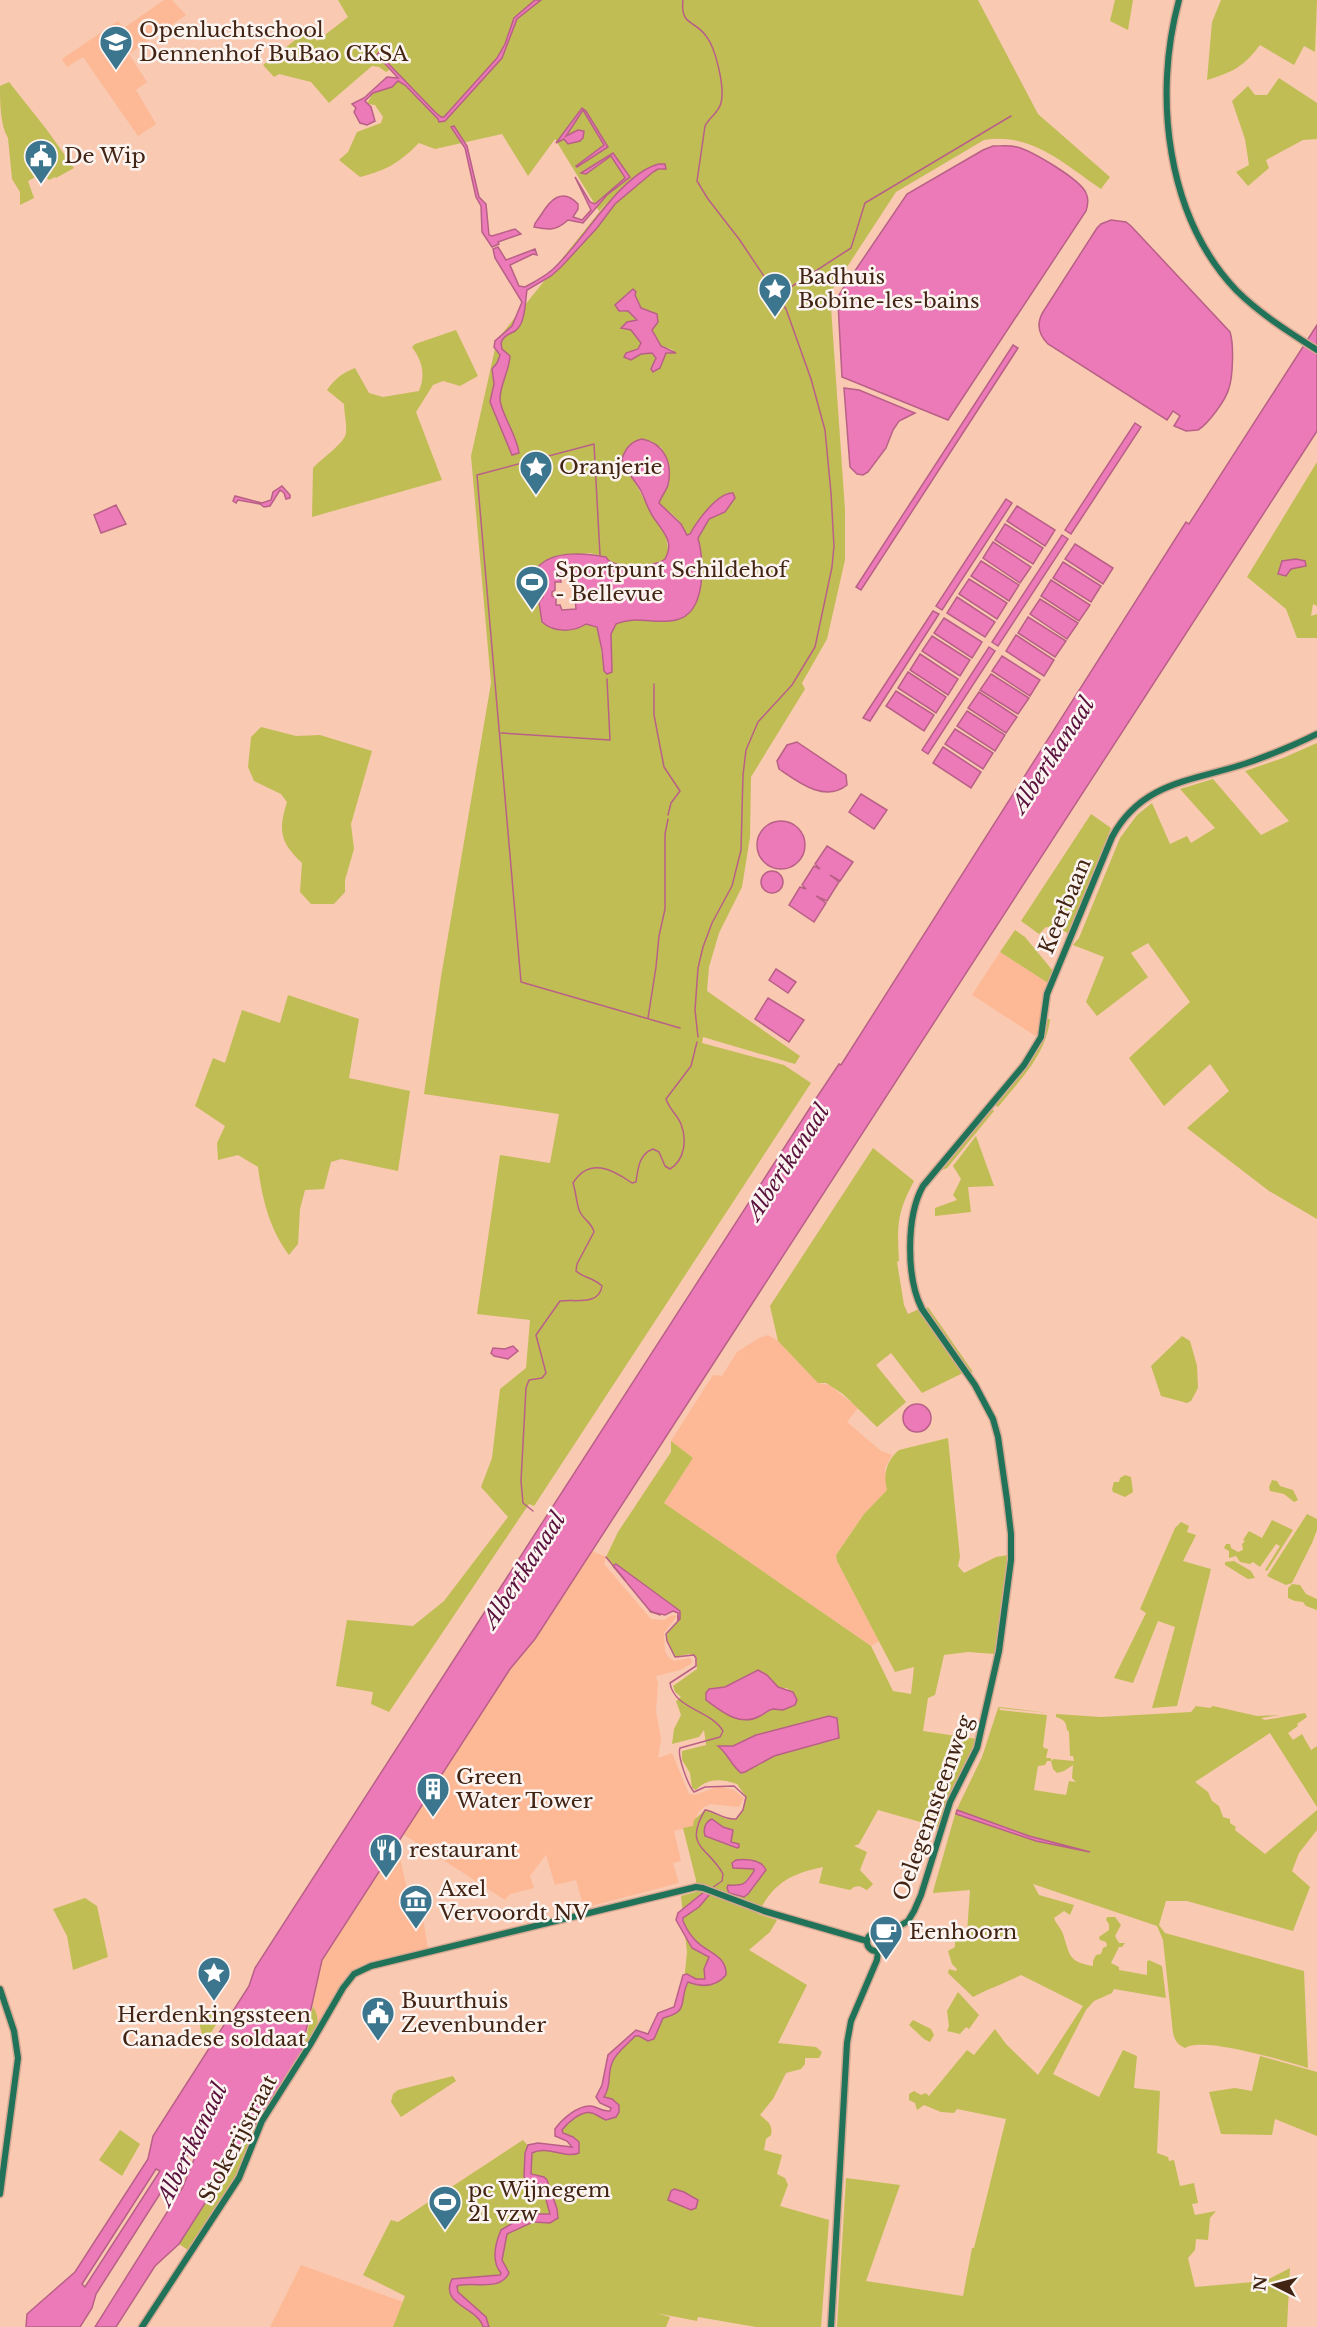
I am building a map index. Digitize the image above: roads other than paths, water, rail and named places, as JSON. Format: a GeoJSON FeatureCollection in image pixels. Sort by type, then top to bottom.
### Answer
{"type":"FeatureCollection","features":[{"type":"Feature","properties":{"kind":"street"},"geometry":{"type":"LineString","coordinates":[[1179,0],[1171,34],[1165,82],[1174,158],[1184,201],[1197,235],[1218,269],[1254,307],[1317,350]]}},
{"type":"Feature","properties":{"kind":"street","name":"Keerbaan"},"geometry":{"type":"LineString","coordinates":[[926,1184],[1024,1065],[1041,1037],[1047,994],[1112,837],[1127,813],[1149,795],[1178,782],[1253,761],[1317,734]]}},
{"type":"Feature","properties":{"kind":"street","name":"Oelegemsteenweg"},"geometry":{"type":"LineString","coordinates":[[867,1941],[873,1934],[883,1938],[908,1921],[921,1895],[945,1815],[973,1757],[980,1736],[1004,1624],[1012,1551],[998,1437],[993,1419],[975,1384],[922,1309],[915,1291],[911,1223],[916,1201],[926,1184]]}},
{"type":"Feature","properties":{"kind":"street","name":"Stokerijstraat"},"geometry":{"type":"LineString","coordinates":[[142,2327],[235,2186],[262,2121],[343,1988],[354,1974],[371,1966],[696,1887],[764,1911],[867,1941]]}},
{"type":"Feature","properties":{"kind":"street"},"geometry":{"type":"LineString","coordinates":[[875,1950],[883,1948],[883,1938]]}},
{"type":"Feature","properties":{"kind":"street"},"geometry":{"type":"LineString","coordinates":[[831,2327],[847,2043],[851,2021],[872,1972],[875,1950],[867,1941]]}},
{"type":"Feature","properties":{"kind":"street"},"geometry":{"type":"LineString","coordinates":[[0,1989],[14,2031],[18,2058],[0,2194]]}},
{"type":"Feature","properties":{"kind":"water"},"geometry":{"type":"Polygon","coordinates":[[[535,0],[541,0],[517,19],[502,58],[445,121],[439,122],[405,85],[398,81],[392,87],[373,93],[365,101],[371,107],[375,121],[367,125],[360,123],[354,112],[356,108],[352,104],[364,98],[387,77],[398,78],[377,55],[381,49],[384,51],[381,54],[384,59],[435,112],[444,117],[497,58],[505,44],[514,18],[535,0]]]}},
{"type":"Feature","properties":{"kind":"water"},"geometry":{"type":"Polygon","coordinates":[[[582,108],[608,147],[577,167],[604,145],[583,110],[566,136],[578,130],[584,131],[583,138],[568,144],[564,139],[556,143],[582,108]]]}},
{"type":"Feature","properties":{"kind":"water"},"geometry":{"type":"Polygon","coordinates":[[[454,126],[467,146],[479,197],[486,204],[489,235],[515,229],[521,234],[498,242],[499,244],[492,247],[482,232],[481,206],[476,197],[465,148],[451,127],[454,126]]]}},
{"type":"Feature","properties":{"kind":"water"},"geometry":{"type":"Polygon","coordinates":[[[993,146],[1017,147],[1055,166],[1082,187],[1087,195],[1088,204],[1086,211],[948,420],[842,377],[839,295],[907,194],[993,146]]]}},
{"type":"Feature","properties":{"kind":"water"},"geometry":{"type":"Polygon","coordinates":[[[613,153],[630,177],[607,195],[583,223],[568,220],[552,229],[534,227],[552,200],[562,196],[567,196],[578,204],[573,217],[582,220],[591,210],[575,177],[590,202],[595,204],[625,178],[611,156],[586,174],[581,173],[613,153]]]}},
{"type":"Feature","properties":{"kind":"water"},"geometry":{"type":"Polygon","coordinates":[[[665,164],[666,169],[653,172],[615,204],[597,228],[561,267],[551,276],[527,290],[519,328],[505,337],[501,343],[502,349],[510,356],[500,399],[518,446],[519,453],[512,455],[490,402],[494,384],[492,369],[500,355],[494,347],[495,341],[512,326],[522,302],[495,258],[493,249],[498,247],[506,260],[535,249],[537,255],[533,254],[510,265],[519,286],[525,287],[549,273],[564,258],[630,181],[644,170],[665,164]]]}},
{"type":"Feature","properties":{"kind":"water"},"geometry":{"type":"Polygon","coordinates":[[[1111,220],[1126,222],[1131,226],[1230,332],[1232,360],[1229,388],[1216,411],[1198,430],[1186,431],[1174,426],[1180,416],[1173,411],[1167,420],[1048,344],[1040,333],[1039,321],[1043,312],[1097,228],[1111,220]]]}},
{"type":"Feature","properties":{"kind":"water"},"geometry":{"type":"Polygon","coordinates":[[[633,289],[641,308],[657,314],[658,322],[652,330],[661,346],[676,353],[666,353],[660,368],[653,372],[651,369],[656,358],[652,353],[641,354],[631,360],[624,357],[626,353],[638,349],[641,343],[631,330],[621,328],[627,322],[637,320],[628,311],[619,311],[615,305],[633,289]]]}},
{"type":"Feature","properties":{"kind":"water","name":"Albertkanaal"},"geometry":{"type":"Polygon","coordinates":[[[1317,325],[1317,431],[535,1639],[510,1669],[322,1960],[301,2053],[179,2244],[155,2266],[116,2327],[95,2327],[183,2187],[201,2138],[172,2175],[96,2294],[92,2308],[80,2327],[26,2327],[27,2314],[75,2272],[148,2159],[153,2136],[249,1986],[255,1968],[815,1100],[839,1064],[841,1065],[1186,522],[1189,524],[1317,325]],[[156,2169],[82,2284],[85,2287],[160,2171],[156,2169]]]}},
{"type":"Feature","properties":{"kind":"water"},"geometry":{"type":"Polygon","coordinates":[[[1013,345],[1018,348],[861,590],[856,587],[1013,345]]]}},
{"type":"Feature","properties":{"kind":"water"},"geometry":{"type":"Polygon","coordinates":[[[844,388],[859,390],[915,413],[899,421],[886,448],[868,472],[863,475],[857,474],[850,467],[844,388]]]}},
{"type":"Feature","properties":{"kind":"water"},"geometry":{"type":"Polygon","coordinates":[[[1135,423],[1141,427],[1071,534],[1065,530],[1135,423]]]}},
{"type":"Feature","properties":{"kind":"water"},"geometry":{"type":"Polygon","coordinates":[[[642,439],[656,445],[665,455],[669,477],[659,503],[681,524],[687,535],[708,508],[721,497],[733,493],[735,498],[725,512],[709,519],[698,538],[702,572],[698,597],[693,607],[686,615],[676,620],[631,620],[616,624],[611,634],[612,672],[607,674],[604,671],[597,627],[586,624],[576,629],[558,630],[542,622],[539,602],[543,593],[539,591],[538,567],[552,558],[570,554],[606,557],[624,566],[643,566],[665,559],[669,548],[667,539],[622,459],[629,446],[642,439]],[[573,575],[560,576],[561,582],[555,582],[555,590],[552,592],[552,596],[556,598],[556,605],[560,605],[562,610],[576,609],[573,575]]]}},
{"type":"Feature","properties":{"kind":"water"},"geometry":{"type":"Polygon","coordinates":[[[282,486],[290,498],[286,499],[280,490],[270,506],[233,501],[235,496],[262,503],[271,500],[273,492],[282,486]]]}},
{"type":"Feature","properties":{"kind":"water"},"geometry":{"type":"Polygon","coordinates":[[[1006,499],[1012,503],[942,610],[936,606],[1006,499]]]}},
{"type":"Feature","properties":{"kind":"water"},"geometry":{"type":"Polygon","coordinates":[[[116,505],[126,524],[101,533],[94,515],[116,505]]]}},
{"type":"Feature","properties":{"kind":"water"},"geometry":{"type":"Polygon","coordinates":[[[1017,506],[1055,530],[1045,546],[1007,521],[1017,506]]]}},
{"type":"Feature","properties":{"kind":"water"},"geometry":{"type":"Polygon","coordinates":[[[1005,524],[1043,548],[1033,564],[995,540],[1005,524]]]}},
{"type":"Feature","properties":{"kind":"water"},"geometry":{"type":"Polygon","coordinates":[[[1062,535],[1068,539],[998,646],[992,642],[1062,535]]]}},
{"type":"Feature","properties":{"kind":"water"},"geometry":{"type":"Polygon","coordinates":[[[993,542],[1031,567],[1020,583],[983,558],[993,542]]]}},
{"type":"Feature","properties":{"kind":"water"},"geometry":{"type":"Polygon","coordinates":[[[1075,544],[1113,568],[1103,584],[1065,559],[1075,544]]]}},
{"type":"Feature","properties":{"kind":"water"},"geometry":{"type":"Polygon","coordinates":[[[1296,559],[1305,561],[1306,566],[1291,569],[1286,576],[1278,574],[1282,561],[1296,559]]]}},
{"type":"Feature","properties":{"kind":"water"},"geometry":{"type":"Polygon","coordinates":[[[981,561],[1019,585],[1009,601],[971,576],[981,561]]]}},
{"type":"Feature","properties":{"kind":"water"},"geometry":{"type":"Polygon","coordinates":[[[1063,562],[1101,586],[1091,602],[1053,578],[1063,562]]]}},
{"type":"Feature","properties":{"kind":"water"},"geometry":{"type":"Polygon","coordinates":[[[969,579],[1007,603],[997,619],[959,594],[969,579]]]}},
{"type":"Feature","properties":{"kind":"water"},"geometry":{"type":"Polygon","coordinates":[[[1051,580],[1090,605],[1079,621],[1041,596],[1051,580]]]}},
{"type":"Feature","properties":{"kind":"water"},"geometry":{"type":"Polygon","coordinates":[[[957,597],[995,622],[985,637],[947,613],[957,597]]]}},
{"type":"Feature","properties":{"kind":"water"},"geometry":{"type":"Polygon","coordinates":[[[1040,599],[1078,623],[1067,639],[1030,614],[1040,599]]]}},
{"type":"Feature","properties":{"kind":"water"},"geometry":{"type":"Polygon","coordinates":[[[933,611],[939,614],[870,721],[863,718],[933,611]]]}},
{"type":"Feature","properties":{"kind":"water"},"geometry":{"type":"Polygon","coordinates":[[[1028,617],[1066,641],[1055,657],[1018,633],[1028,617]]]}},
{"type":"Feature","properties":{"kind":"water"},"geometry":{"type":"Polygon","coordinates":[[[944,618],[982,642],[972,658],[934,633],[944,618]]]}},
{"type":"Feature","properties":{"kind":"water"},"geometry":{"type":"Polygon","coordinates":[[[1016,635],[1054,660],[1044,676],[1006,651],[1016,635]]]}},
{"type":"Feature","properties":{"kind":"water"},"geometry":{"type":"Polygon","coordinates":[[[932,636],[970,660],[960,676],[922,651],[932,636]]]}},
{"type":"Feature","properties":{"kind":"water"},"geometry":{"type":"Polygon","coordinates":[[[989,647],[995,651],[928,754],[922,750],[989,647]]]}},
{"type":"Feature","properties":{"kind":"water"},"geometry":{"type":"Polygon","coordinates":[[[920,654],[958,679],[948,695],[910,670],[920,654]]]}},
{"type":"Feature","properties":{"kind":"water"},"geometry":{"type":"Polygon","coordinates":[[[1002,656],[1040,680],[1030,696],[992,671],[1002,656]]]}},
{"type":"Feature","properties":{"kind":"water"},"geometry":{"type":"Polygon","coordinates":[[[908,672],[946,697],[936,713],[898,688],[908,672]]]}},
{"type":"Feature","properties":{"kind":"water"},"geometry":{"type":"Polygon","coordinates":[[[991,674],[1029,698],[1018,714],[980,690],[991,674]]]}},
{"type":"Feature","properties":{"kind":"water"},"geometry":{"type":"Polygon","coordinates":[[[896,691],[934,715],[924,731],[886,706],[896,691]]]}},
{"type":"Feature","properties":{"kind":"water"},"geometry":{"type":"Polygon","coordinates":[[[979,692],[1017,717],[1006,733],[968,708],[979,692]]]}},
{"type":"Feature","properties":{"kind":"water"},"geometry":{"type":"Polygon","coordinates":[[[967,711],[1005,735],[995,751],[957,726],[967,711]]]}},
{"type":"Feature","properties":{"kind":"water"},"geometry":{"type":"Polygon","coordinates":[[[955,729],[993,753],[983,769],[945,744],[955,729]]]}},
{"type":"Feature","properties":{"kind":"water"},"geometry":{"type":"Polygon","coordinates":[[[797,742],[846,775],[847,785],[830,792],[812,789],[779,769],[777,761],[787,745],[797,742]]]}},
{"type":"Feature","properties":{"kind":"water"},"geometry":{"type":"Polygon","coordinates":[[[943,747],[981,772],[971,788],[933,763],[943,747]]]}},
{"type":"Feature","properties":{"kind":"water"},"geometry":{"type":"Polygon","coordinates":[[[861,794],[887,810],[874,829],[849,812],[861,794]]]}},
{"type":"Feature","properties":{"kind":"water"},"geometry":{"type":"Polygon","coordinates":[[[781,821],[798,828],[805,845],[798,862],[781,869],[764,862],[757,845],[764,828],[781,821]]]}},
{"type":"Feature","properties":{"kind":"water"},"geometry":{"type":"Polygon","coordinates":[[[827,846],[853,862],[840,881],[830,875],[839,882],[827,901],[816,896],[826,903],[814,922],[789,905],[800,887],[806,889],[802,885],[814,866],[820,869],[815,864],[827,846]]]}},
{"type":"Feature","properties":{"kind":"water"},"geometry":{"type":"Polygon","coordinates":[[[772,871],[780,874],[783,882],[780,890],[772,893],[764,890],[761,882],[764,874],[772,871]]]}},
{"type":"Feature","properties":{"kind":"water"},"geometry":{"type":"Polygon","coordinates":[[[776,969],[796,982],[788,993],[769,980],[776,969]]]}},
{"type":"Feature","properties":{"kind":"water"},"geometry":{"type":"Polygon","coordinates":[[[768,998],[804,1020],[789,1042],[755,1019],[768,998]]]}},
{"type":"Feature","properties":{"kind":"water"},"geometry":{"type":"Polygon","coordinates":[[[513,1346],[518,1351],[508,1359],[494,1356],[491,1353],[493,1348],[505,1349],[513,1346]]]}},
{"type":"Feature","properties":{"kind":"water"},"geometry":{"type":"Polygon","coordinates":[[[917,1404],[927,1408],[931,1418],[927,1428],[917,1432],[907,1428],[903,1418],[907,1408],[917,1404]]]}},
{"type":"Feature","properties":{"kind":"water"},"geometry":{"type":"Polygon","coordinates":[[[616,1564],[680,1611],[680,1619],[678,1621],[678,1613],[673,1611],[665,1615],[651,1612],[613,1566],[616,1564]]]}},
{"type":"Feature","properties":{"kind":"water"},"geometry":{"type":"Polygon","coordinates":[[[758,1670],[767,1675],[778,1687],[793,1692],[797,1700],[795,1705],[783,1710],[773,1709],[753,1719],[745,1720],[732,1717],[706,1700],[706,1693],[709,1689],[725,1687],[758,1670]]]}},
{"type":"Feature","properties":{"kind":"water"},"geometry":{"type":"Polygon","coordinates":[[[829,1716],[837,1718],[839,1738],[774,1756],[745,1772],[741,1773],[718,1746],[733,1746],[756,1735],[829,1716]]]}},
{"type":"Feature","properties":{"kind":"water"},"geometry":{"type":"Polygon","coordinates":[[[957,1810],[1029,1836],[1090,1852],[1036,1841],[956,1814],[957,1810]]]}},
{"type":"Feature","properties":{"kind":"water"},"geometry":{"type":"Polygon","coordinates":[[[712,1819],[723,1827],[733,1830],[731,1842],[739,1844],[739,1847],[705,1836],[705,1826],[712,1819]]]}},
{"type":"Feature","properties":{"kind":"water"},"geometry":{"type":"Polygon","coordinates":[[[736,1860],[757,1862],[766,1870],[744,1897],[729,1893],[728,1885],[744,1883],[754,1869],[733,1868],[732,1863],[736,1860]]]}},
{"type":"Feature","properties":{"kind":"water"},"geometry":{"type":"Polygon","coordinates":[[[704,1892],[710,1894],[699,1907],[683,1918],[683,1921],[700,1945],[720,1958],[726,1975],[708,1985],[688,1982],[681,2009],[663,2018],[654,2039],[648,2041],[635,2036],[619,2052],[612,2063],[608,2088],[604,2097],[612,2099],[619,2105],[616,2117],[606,2120],[592,2113],[584,2113],[571,2120],[562,2130],[563,2133],[579,2142],[579,2153],[568,2154],[544,2150],[532,2153],[531,2174],[547,2180],[558,2218],[550,2223],[533,2222],[507,2234],[502,2260],[509,2273],[505,2279],[493,2284],[457,2286],[458,2292],[486,2317],[489,2327],[483,2327],[480,2320],[451,2295],[449,2288],[452,2279],[500,2275],[495,2252],[501,2230],[523,2217],[550,2214],[542,2185],[528,2181],[524,2177],[525,2153],[528,2145],[538,2143],[572,2147],[567,2141],[555,2136],[555,2129],[566,2117],[586,2106],[610,2111],[611,2108],[600,2103],[596,2097],[602,2085],[608,2055],[636,2030],[648,2034],[658,2013],[674,2007],[683,1975],[705,1979],[704,1969],[709,1957],[692,1948],[676,1920],[678,1913],[704,1892]]]}},
{"type":"Feature","properties":{"kind":"water"},"geometry":{"type":"Polygon","coordinates":[[[674,2189],[698,2200],[696,2208],[691,2210],[668,2200],[674,2189]]]}},
{"type":"Feature","properties":{"kind":"waterway"},"geometry":{"type":"LineString","coordinates":[[683,0],[686,19],[702,31],[710,42],[719,68],[722,88],[720,106],[705,126],[697,181],[786,309],[811,379],[825,430],[834,546],[832,567],[815,647],[792,685],[758,722],[746,750],[741,850],[732,886],[712,923],[698,968],[695,1010],[698,1037]]}},
{"type":"Feature","properties":{"kind":"waterway"},"geometry":{"type":"LineString","coordinates":[[777,296],[851,248],[865,203],[1011,116]]}},
{"type":"Feature","properties":{"kind":"waterway"},"geometry":{"type":"LineString","coordinates":[[600,555],[594,444],[477,475],[521,982],[680,1028]]}},
{"type":"Feature","properties":{"kind":"waterway"},"geometry":{"type":"LineString","coordinates":[[501,733],[610,740],[607,679]]}},
{"type":"Feature","properties":{"kind":"waterway"},"geometry":{"type":"LineString","coordinates":[[654,684],[654,715],[664,767],[680,791],[671,803],[668,815]]}},
{"type":"Feature","properties":{"kind":"waterway"},"geometry":{"type":"LineString","coordinates":[[648,1018],[665,909],[665,834],[668,819]]}},
{"type":"Feature","properties":{"kind":"waterway"},"geometry":{"type":"LineString","coordinates":[[533,1511],[523,1503],[521,1481],[526,1388],[529,1380],[542,1378],[546,1373],[536,1335],[560,1301],[591,1299],[600,1292],[602,1286],[576,1271],[577,1264],[594,1232],[579,1210],[573,1183],[579,1175],[593,1168],[609,1170],[632,1183],[636,1182],[642,1158],[653,1149],[659,1152],[665,1166],[670,1169],[675,1165],[682,1155],[684,1136],[679,1120],[666,1099],[691,1066],[697,1042]]}},
{"type":"Feature","properties":{"kind":"waterway"},"geometry":{"type":"LineString","coordinates":[[606,1557],[625,1580]]}},
{"type":"Feature","properties":{"kind":"waterway"},"geometry":{"type":"LineString","coordinates":[[650,1611],[660,1615]]}},
{"type":"Feature","properties":{"kind":"waterway"},"geometry":{"type":"LineString","coordinates":[[678,1616],[678,1621],[666,1634],[667,1641],[675,1657],[694,1655],[696,1666],[670,1683],[673,1692],[678,1699],[710,1718],[723,1731],[720,1737],[680,1748],[680,1757],[686,1777],[694,1792],[705,1787],[734,1786],[746,1797],[743,1810],[736,1819],[705,1810],[699,1823],[696,1832],[697,1840],[723,1874],[722,1881],[712,1888]]}},
{"type":"Feature","properties":{"kind":"place","name":"Openluchtschool Dennenhof BuBao CKSA"},"geometry":{"type":"Point","coordinates":[116,71]}},
{"type":"Feature","properties":{"kind":"place","name":"De Wip"},"geometry":{"type":"Point","coordinates":[41,185]}},
{"type":"Feature","properties":{"kind":"place","name":"Badhuis Bobine-les-bains"},"geometry":{"type":"Point","coordinates":[775,318]}},
{"type":"Feature","properties":{"kind":"place","name":"Oranjerie"},"geometry":{"type":"Point","coordinates":[536,496]}},
{"type":"Feature","properties":{"kind":"place","name":"Sportpunt Schildehof - Bellevue"},"geometry":{"type":"Point","coordinates":[532,611]}},
{"type":"Feature","properties":{"kind":"place","name":"Green Water Tower"},"geometry":{"type":"Point","coordinates":[433,1818]}},
{"type":"Feature","properties":{"kind":"place","name":"restaurant"},"geometry":{"type":"Point","coordinates":[386,1879]}},
{"type":"Feature","properties":{"kind":"place","name":"Axel Vervoordt NV"},"geometry":{"type":"Point","coordinates":[416,1930]}},
{"type":"Feature","properties":{"kind":"place","name":"Eenhoorn"},"geometry":{"type":"Point","coordinates":[886,1961]}},
{"type":"Feature","properties":{"kind":"place","name":"Herdenkingssteen Canadese soldaat"},"geometry":{"type":"Point","coordinates":[214,2002]}},
{"type":"Feature","properties":{"kind":"place","name":"Buurthuis Zevenbunder"},"geometry":{"type":"Point","coordinates":[378,2042]}},
{"type":"Feature","properties":{"kind":"place","name":"pc Wijnegem 21 vzw"},"geometry":{"type":"Point","coordinates":[445,2231]}}]}
